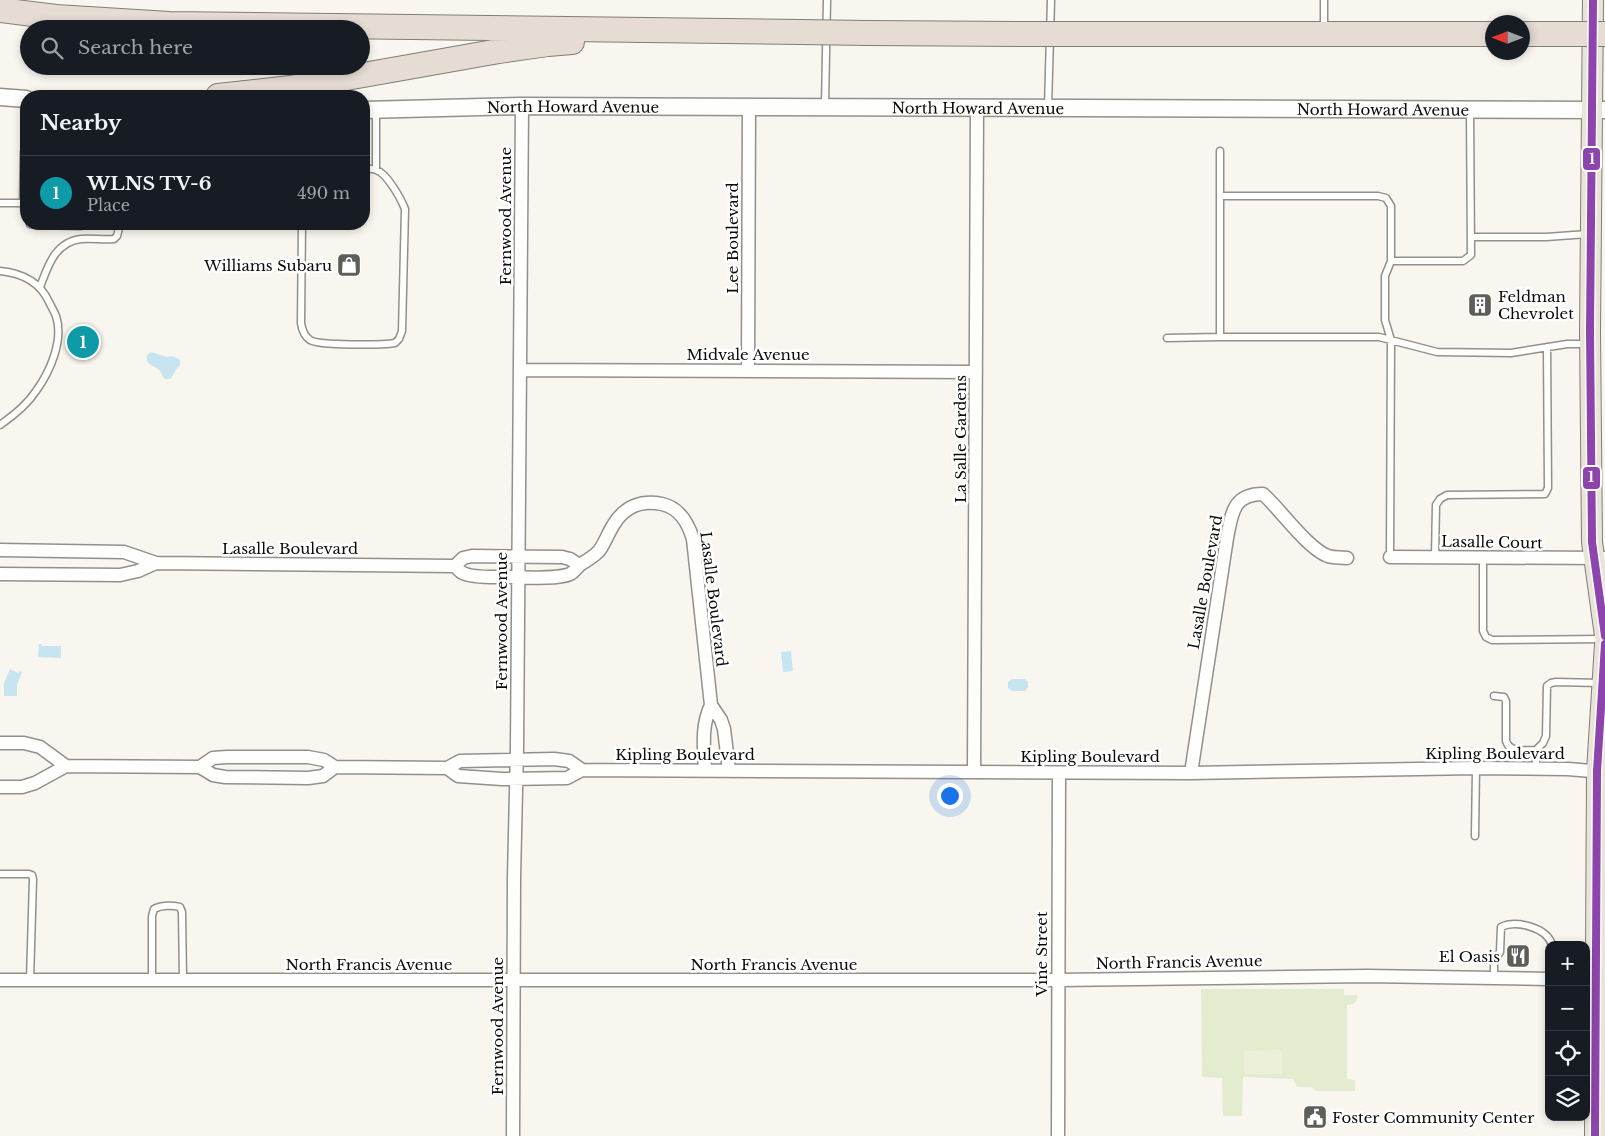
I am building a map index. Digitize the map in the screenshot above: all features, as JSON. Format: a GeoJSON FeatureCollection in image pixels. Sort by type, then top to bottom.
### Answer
{"type":"FeatureCollection","features":[{"type":"Feature","properties":{"kind":"highway"},"geometry":{"type":"LineString","coordinates":[[0,10],[56,17],[105,20]]}},
{"type":"Feature","properties":{"kind":"highway"},"geometry":{"type":"LineString","coordinates":[[370,27],[868,33],[1485,34]]}},
{"type":"Feature","properties":{"kind":"highway"},"geometry":{"type":"LineString","coordinates":[[370,74],[548,44],[800,32]]}},
{"type":"Feature","properties":{"kind":"highway"},"geometry":{"type":"LineString","coordinates":[[1530,34],[1605,34]]}},
{"type":"Feature","properties":{"kind":"highway"},"geometry":{"type":"LineString","coordinates":[[272,90],[366,75]]}},
{"type":"Feature","properties":{"kind":"main road"},"geometry":{"type":"LineString","coordinates":[[1593,0],[1598,110],[1591,234],[1591,274],[1598,365],[1592,542],[1599,558],[1605,638]]}},
{"type":"Feature","properties":{"kind":"main road"},"geometry":{"type":"LineString","coordinates":[[1591,274],[1604,306]]}},
{"type":"Feature","properties":{"kind":"main road"},"geometry":{"type":"LineString","coordinates":[[1595,1136],[1600,1097],[1596,982],[1601,882],[1601,772],[1605,644]]}},
{"type":"Feature","properties":{"kind":"street"},"geometry":{"type":"LineString","coordinates":[[0,97],[20,99]]}},
{"type":"Feature","properties":{"kind":"street","name":"North Howard Avenue"},"geometry":{"type":"LineString","coordinates":[[370,110],[522,106],[1598,110]]}},
{"type":"Feature","properties":{"kind":"street","name":"Fernwood Avenue"},"geometry":{"type":"LineString","coordinates":[[513,1136],[522,106]]}},
{"type":"Feature","properties":{"kind":"street","name":"Lee Boulevard"},"geometry":{"type":"LineString","coordinates":[[748,370],[749,107]]}},
{"type":"Feature","properties":{"kind":"street","name":"La Salle Gardens"},"geometry":{"type":"LineString","coordinates":[[974,771],[977,108]]}},
{"type":"Feature","properties":{"kind":"street","name":"Midvale Avenue"},"geometry":{"type":"LineString","coordinates":[[520,370],[976,372]]}},
{"type":"Feature","properties":{"kind":"street","name":"Lasalle Boulevard"},"geometry":{"type":"LineString","coordinates":[[1191,773],[1227,538],[1233,510],[1243,498],[1251,494],[1263,494],[1276,505],[1313,546],[1327,556],[1347,558]]}},
{"type":"Feature","properties":{"kind":"street","name":"Lasalle Boulevard"},"geometry":{"type":"LineString","coordinates":[[0,550],[124,552],[156,564],[454,566],[463,573],[471,575],[562,576],[572,574],[579,565],[591,559],[600,550],[614,523],[624,511],[638,504],[651,502],[666,505],[678,512],[688,524],[693,539],[711,705],[722,720],[729,770]]}},
{"type":"Feature","properties":{"kind":"street","name":"Lasalle Boulevard"},"geometry":{"type":"LineString","coordinates":[[454,566],[463,558],[472,556],[562,557],[570,559],[579,565]]}},
{"type":"Feature","properties":{"kind":"street","name":"Lasalle Court"},"geometry":{"type":"LineString","coordinates":[[1390,557],[1599,558]]}},
{"type":"Feature","properties":{"kind":"street","name":"Lasalle Boulevard"},"geometry":{"type":"LineString","coordinates":[[0,574],[120,575],[156,564]]}},
{"type":"Feature","properties":{"kind":"street","name":"Lasalle Boulevard"},"geometry":{"type":"LineString","coordinates":[[705,770],[704,727],[705,717],[711,705]]}},
{"type":"Feature","properties":{"kind":"street"},"geometry":{"type":"LineString","coordinates":[[0,743],[24,743],[40,747],[66,766]]}},
{"type":"Feature","properties":{"kind":"street","name":"Kipling Boulevard"},"geometry":{"type":"LineString","coordinates":[[200,767],[213,758],[308,757],[324,760],[336,768]]}},
{"type":"Feature","properties":{"kind":"street","name":"Kipling Boulevard"},"geometry":{"type":"LineString","coordinates":[[0,787],[22,787],[36,783],[66,766],[200,767],[213,774],[225,777],[308,778],[323,776],[336,768],[447,768],[460,761],[569,761],[582,770]]}},
{"type":"Feature","properties":{"kind":"street","name":"Kipling Boulevard"},"geometry":{"type":"LineString","coordinates":[[447,768],[458,776],[472,778],[567,778],[582,770],[1191,773],[1476,768],[1601,772]]}},
{"type":"Feature","properties":{"kind":"street","name":"Vine Street"},"geometry":{"type":"LineString","coordinates":[[1058,1136],[1059,773]]}},
{"type":"Feature","properties":{"kind":"street","name":"North Francis Avenue"},"geometry":{"type":"LineString","coordinates":[[0,980],[1058,980],[1358,976],[1545,978]]}},
{"type":"Feature","properties":{"kind":"lane"},"geometry":{"type":"LineString","coordinates":[[825,107],[827,0]]}},
{"type":"Feature","properties":{"kind":"lane"},"geometry":{"type":"LineString","coordinates":[[1048,108],[1051,0]]}},
{"type":"Feature","properties":{"kind":"lane"},"geometry":{"type":"LineString","coordinates":[[1324,0],[1324,34]]}},
{"type":"Feature","properties":{"kind":"lane"},"geometry":{"type":"LineString","coordinates":[[370,110],[376,169]]}},
{"type":"Feature","properties":{"kind":"lane"},"geometry":{"type":"LineString","coordinates":[[1391,261],[1463,261],[1470,255],[1470,110]]}},
{"type":"Feature","properties":{"kind":"lane"},"geometry":{"type":"LineString","coordinates":[[1220,151],[1220,337]]}},
{"type":"Feature","properties":{"kind":"lane"},"geometry":{"type":"LineString","coordinates":[[302,230],[302,331],[306,336],[318,343],[395,343],[402,331],[405,209],[402,200],[383,174],[376,169],[370,169]]}},
{"type":"Feature","properties":{"kind":"lane"},"geometry":{"type":"LineString","coordinates":[[1220,196],[1378,196],[1386,198],[1391,206],[1391,261],[1385,276],[1385,320],[1391,340],[1390,557]]}},
{"type":"Feature","properties":{"kind":"lane"},"geometry":{"type":"LineString","coordinates":[[0,203],[20,203]]}},
{"type":"Feature","properties":{"kind":"lane"},"geometry":{"type":"LineString","coordinates":[[40,287],[49,264],[62,246],[71,241],[83,239],[114,239],[118,230]]}},
{"type":"Feature","properties":{"kind":"lane"},"geometry":{"type":"LineString","coordinates":[[1471,237],[1546,237],[1591,234]]}},
{"type":"Feature","properties":{"kind":"lane"},"geometry":{"type":"LineString","coordinates":[[0,271],[30,279],[40,287],[56,316],[58,331],[55,350],[47,373],[36,393],[0,426]]}},
{"type":"Feature","properties":{"kind":"lane"},"geometry":{"type":"LineString","coordinates":[[1167,338],[1379,337],[1437,352],[1511,353],[1595,337]]}},
{"type":"Feature","properties":{"kind":"lane"},"geometry":{"type":"LineString","coordinates":[[1435,558],[1436,505],[1440,499],[1447,495],[1545,494],[1548,488],[1547,347]]}},
{"type":"Feature","properties":{"kind":"lane"},"geometry":{"type":"LineString","coordinates":[[1483,558],[1483,631],[1486,637],[1492,640],[1605,638]]}},
{"type":"Feature","properties":{"kind":"lane"},"geometry":{"type":"LineString","coordinates":[[1494,696],[1504,697],[1506,701],[1506,741],[1508,746],[1513,750],[1536,750],[1544,743],[1546,736],[1547,686],[1556,682],[1604,683]]}},
{"type":"Feature","properties":{"kind":"lane"},"geometry":{"type":"LineString","coordinates":[[1536,750],[1536,769]]}},
{"type":"Feature","properties":{"kind":"lane"},"geometry":{"type":"LineString","coordinates":[[1475,836],[1476,768]]}},
{"type":"Feature","properties":{"kind":"lane"},"geometry":{"type":"LineString","coordinates":[[0,874],[29,874],[33,879],[30,980]]}},
{"type":"Feature","properties":{"kind":"lane"},"geometry":{"type":"LineString","coordinates":[[152,980],[152,916],[154,909],[159,906],[175,906],[180,908],[182,912],[183,980]]}},
{"type":"Feature","properties":{"kind":"lane"},"geometry":{"type":"LineString","coordinates":[[1494,978],[1494,960],[1500,952],[1501,927],[1505,925],[1528,925],[1551,941]]}},
{"type":"Feature","properties":{"kind":"green space"},"geometry":{"type":"Polygon","coordinates":[[[1201,989],[1344,989],[1344,995],[1358,995],[1355,1003],[1347,1005],[1347,1079],[1355,1080],[1355,1091],[1316,1091],[1311,1087],[1297,1087],[1293,1079],[1243,1077],[1242,1116],[1223,1116],[1222,1078],[1202,1077],[1201,989]]]}},
{"type":"Feature","properties":{"kind":"green space"},"geometry":{"type":"Polygon","coordinates":[[[1282,1050],[1282,1074],[1244,1074],[1244,1051],[1282,1050]]]}},
{"type":"Feature","properties":{"kind":"water"},"geometry":{"type":"Polygon","coordinates":[[[151,352],[167,357],[173,356],[180,360],[180,365],[170,379],[165,379],[158,369],[147,362],[147,355],[151,352]]]}},
{"type":"Feature","properties":{"kind":"water"},"geometry":{"type":"Polygon","coordinates":[[[39,644],[42,646],[61,646],[61,658],[38,657],[39,644]]]}},
{"type":"Feature","properties":{"kind":"water"},"geometry":{"type":"Polygon","coordinates":[[[791,651],[793,671],[783,672],[781,652],[791,651]]]}},
{"type":"Feature","properties":{"kind":"water"},"geometry":{"type":"Polygon","coordinates":[[[10,669],[18,673],[19,671],[22,672],[17,685],[17,696],[4,696],[4,683],[10,669]]]}},
{"type":"Feature","properties":{"kind":"water"},"geometry":{"type":"Polygon","coordinates":[[[1012,679],[1025,679],[1028,682],[1028,687],[1025,691],[1012,691],[1008,688],[1008,682],[1012,679]]]}},
{"type":"Feature","properties":{"kind":"transit line","name":"1"},"geometry":{"type":"LineString","coordinates":[[1593,0],[1590,331],[1592,542],[1605,636]]}},
{"type":"Feature","properties":{"kind":"transit line","name":"1"},"geometry":{"type":"LineString","coordinates":[[1595,1136],[1597,771],[1605,644]]}},
{"type":"Feature","properties":{"kind":"place","name":"Williams Subaru"},"geometry":{"type":"Point","coordinates":[349,265]}},
{"type":"Feature","properties":{"kind":"place","name":"Feldman Chevrolet"},"geometry":{"type":"Point","coordinates":[1480,305]}},
{"type":"Feature","properties":{"kind":"place","name":"WLNS TV-6"},"geometry":{"type":"Point","coordinates":[83,342]}},
{"type":"Feature","properties":{"kind":"place","name":"El Oasis"},"geometry":{"type":"Point","coordinates":[1518,956]}},
{"type":"Feature","properties":{"kind":"place","name":"Foster Community Center"},"geometry":{"type":"Point","coordinates":[1315,1117]}}]}
